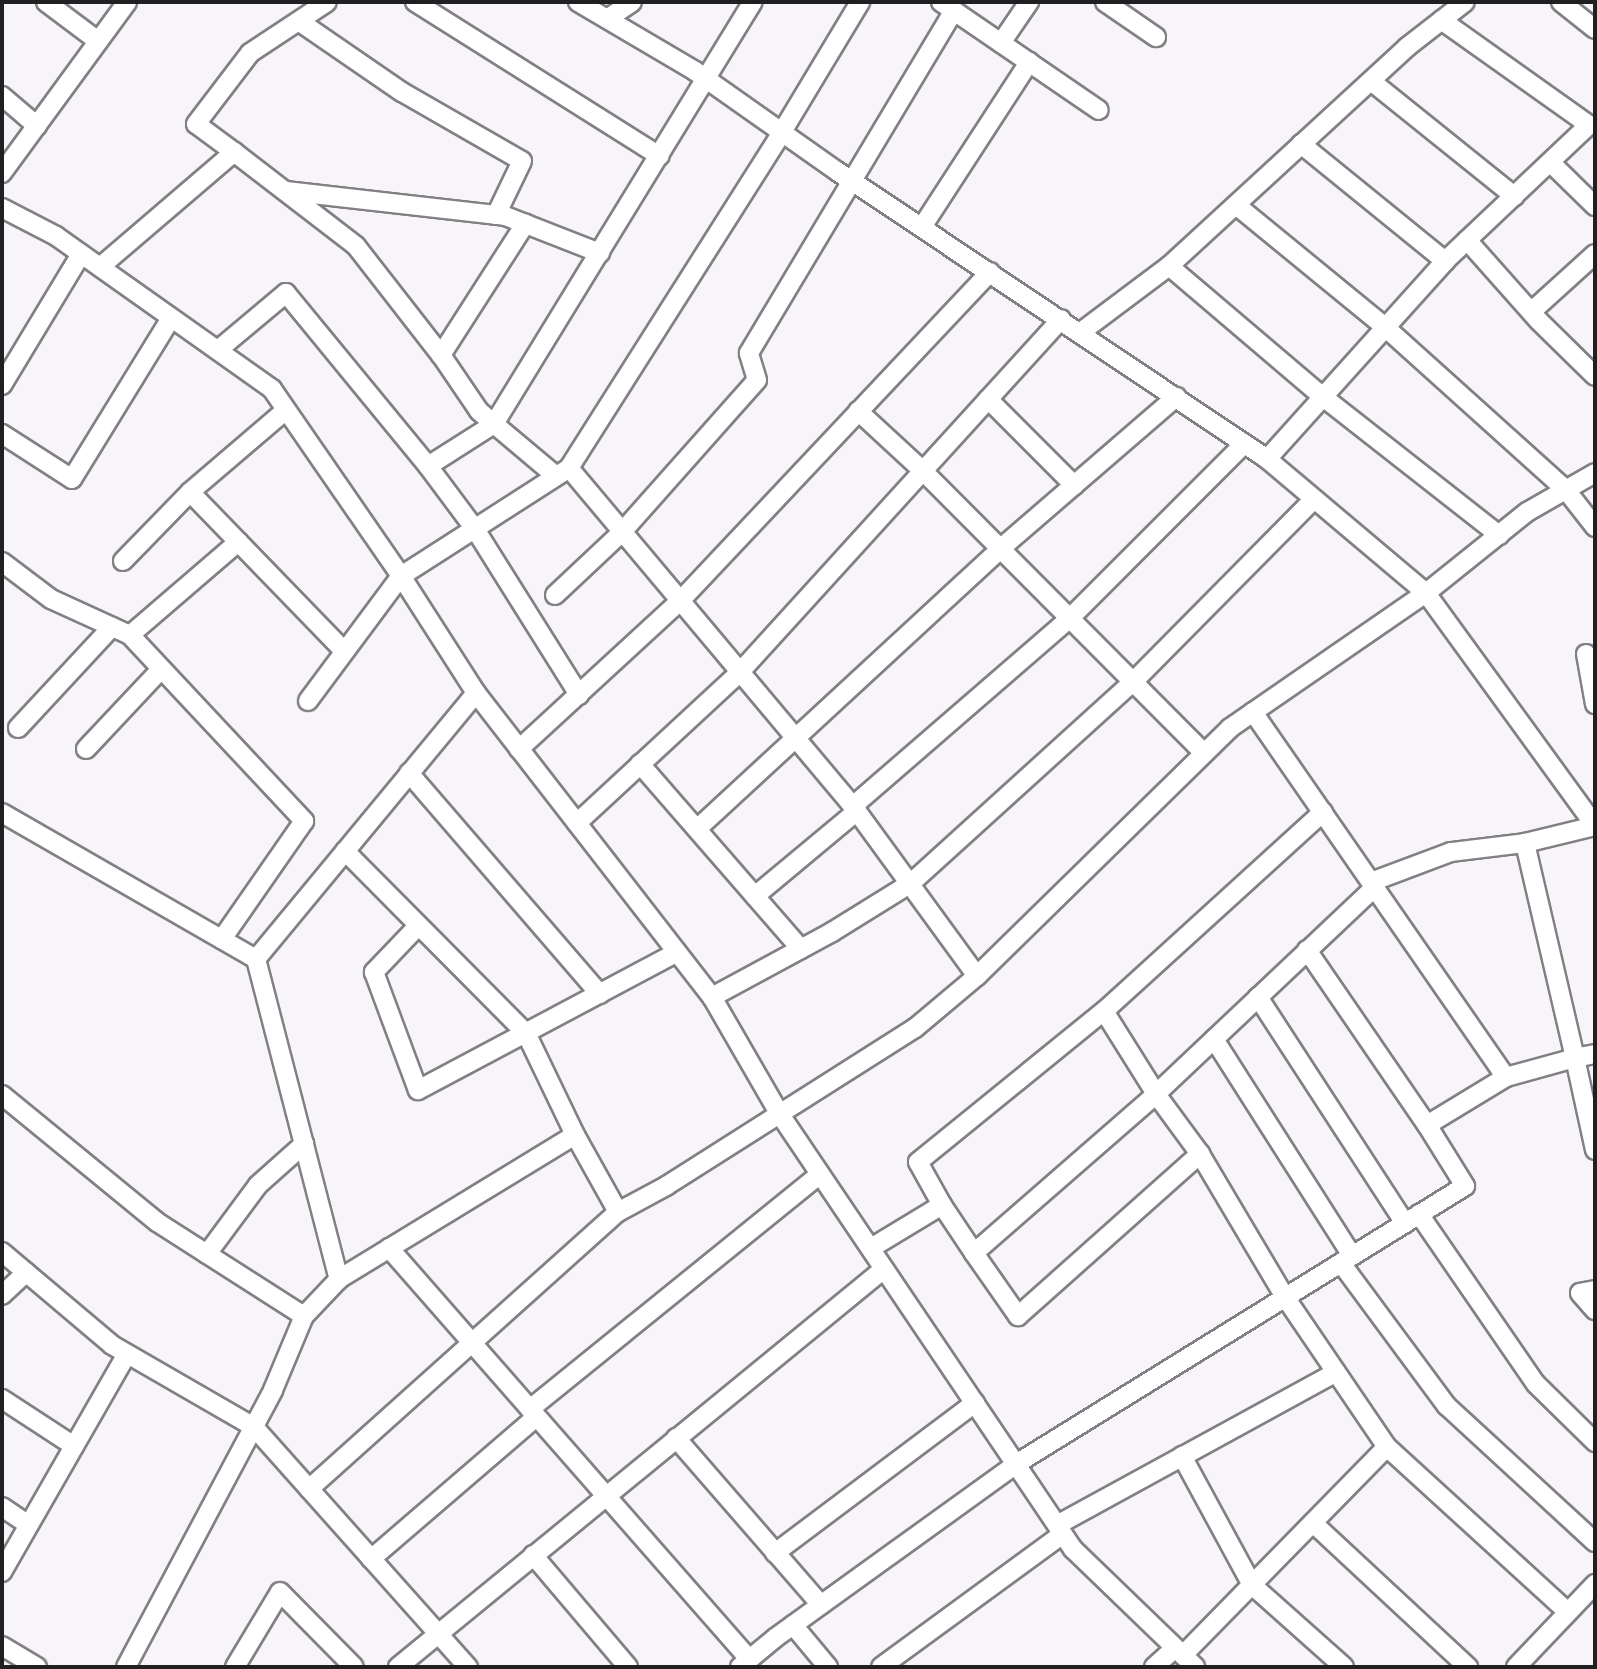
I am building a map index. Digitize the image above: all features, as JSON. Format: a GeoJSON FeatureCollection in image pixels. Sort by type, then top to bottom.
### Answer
{"type":"FeatureCollection","features":[{"type":"Feature","properties":{"kind":"street"},"geometry":{"type":"LineString","coordinates":[[46,2],[98,41]]}},
{"type":"Feature","properties":{"kind":"street"},"geometry":{"type":"LineString","coordinates":[[2,173],[127,2]]}},
{"type":"Feature","properties":{"kind":"street"},"geometry":{"type":"LineString","coordinates":[[327,2],[250,53],[196,124],[356,246],[441,355],[479,411],[562,472],[622,532],[855,808],[977,976]]}},
{"type":"Feature","properties":{"kind":"street"},"geometry":{"type":"LineString","coordinates":[[415,2],[660,156]]}},
{"type":"Feature","properties":{"kind":"street"},"geometry":{"type":"LineString","coordinates":[[578,2],[708,80],[852,181],[1267,459],[1426,593],[1595,826],[1525,843],[1451,852],[1373,884],[1156,1094],[974,1253]]}},
{"type":"Feature","properties":{"kind":"street"},"geometry":{"type":"LineString","coordinates":[[607,19],[632,2]]}},
{"type":"Feature","properties":{"kind":"street"},"geometry":{"type":"LineString","coordinates":[[428,466],[494,424],[708,80],[753,2]]}},
{"type":"Feature","properties":{"kind":"street"},"geometry":{"type":"LineString","coordinates":[[308,701],[401,576],[562,472],[782,132],[860,2]]}},
{"type":"Feature","properties":{"kind":"street"},"geometry":{"type":"LineString","coordinates":[[1001,43],[1029,2]]}},
{"type":"Feature","properties":{"kind":"street"},"geometry":{"type":"LineString","coordinates":[[1105,2],[1156,37]]}},
{"type":"Feature","properties":{"kind":"street"},"geometry":{"type":"LineString","coordinates":[[1081,332],[1169,266],[1371,81],[1465,2]]}},
{"type":"Feature","properties":{"kind":"street"},"geometry":{"type":"LineString","coordinates":[[1561,2],[1595,29]]}},
{"type":"Feature","properties":{"kind":"street"},"geometry":{"type":"LineString","coordinates":[[555,595],[622,532],[757,380],[749,353],[852,181],[947,6],[1099,110]]}},
{"type":"Feature","properties":{"kind":"street"},"geometry":{"type":"LineString","coordinates":[[1267,459],[1445,261],[1592,123],[1441,20]]}},
{"type":"Feature","properties":{"kind":"street"},"geometry":{"type":"LineString","coordinates":[[300,22],[402,92],[522,161],[496,215]]}},
{"type":"Feature","properties":{"kind":"street"},"geometry":{"type":"LineString","coordinates":[[922,227],[1029,62]]}},
{"type":"Feature","properties":{"kind":"street"},"geometry":{"type":"LineString","coordinates":[[1371,81],[1514,196]]}},
{"type":"Feature","properties":{"kind":"street"},"geometry":{"type":"LineString","coordinates":[[2,96],[37,126]]}},
{"type":"Feature","properties":{"kind":"street"},"geometry":{"type":"LineString","coordinates":[[1301,144],[1445,261]]}},
{"type":"Feature","properties":{"kind":"street"},"geometry":{"type":"LineString","coordinates":[[100,267],[234,152]]}},
{"type":"Feature","properties":{"kind":"street"},"geometry":{"type":"LineString","coordinates":[[1550,162],[1595,206]]}},
{"type":"Feature","properties":{"kind":"street"},"geometry":{"type":"LineString","coordinates":[[285,191],[496,215],[600,253]]}},
{"type":"Feature","properties":{"kind":"street"},"geometry":{"type":"LineString","coordinates":[[1236,205],[1385,327],[1566,490],[1595,527]]}},
{"type":"Feature","properties":{"kind":"street"},"geometry":{"type":"LineString","coordinates":[[2,208],[56,236],[272,389],[401,576],[476,693],[712,997],[779,1113],[1073,1549],[1184,1657]]}},
{"type":"Feature","properties":{"kind":"street"},"geometry":{"type":"LineString","coordinates":[[441,355],[525,224]]}},
{"type":"Feature","properties":{"kind":"street"},"geometry":{"type":"LineString","coordinates":[[1467,240],[1531,312],[1595,376]]}},
{"type":"Feature","properties":{"kind":"street"},"geometry":{"type":"LineString","coordinates":[[2,385],[81,254]]}},
{"type":"Feature","properties":{"kind":"street"},"geometry":{"type":"LineString","coordinates":[[1531,312],[1595,254]]}},
{"type":"Feature","properties":{"kind":"street"},"geometry":{"type":"LineString","coordinates":[[1169,266],[1323,397],[1499,535]]}},
{"type":"Feature","properties":{"kind":"street"},"geometry":{"type":"LineString","coordinates":[[519,749],[680,601],[990,272]]}},
{"type":"Feature","properties":{"kind":"street"},"geometry":{"type":"LineString","coordinates":[[218,350],[286,293],[428,466],[475,528],[579,695]]}},
{"type":"Feature","properties":{"kind":"street"},"geometry":{"type":"LineString","coordinates":[[2,434],[72,478],[171,318]]}},
{"type":"Feature","properties":{"kind":"street"},"geometry":{"type":"LineString","coordinates":[[577,823],[740,672],[1061,319]]}},
{"type":"Feature","properties":{"kind":"street"},"geometry":{"type":"LineString","coordinates":[[697,829],[1000,549],[1176,397]]}},
{"type":"Feature","properties":{"kind":"street"},"geometry":{"type":"LineString","coordinates":[[988,399],[1074,485]]}},
{"type":"Feature","properties":{"kind":"street"},"geometry":{"type":"LineString","coordinates":[[123,562],[190,492],[286,410]]}},
{"type":"Feature","properties":{"kind":"street"},"geometry":{"type":"LineString","coordinates":[[859,411],[923,471],[1204,753]]}},
{"type":"Feature","properties":{"kind":"street"},"geometry":{"type":"LineString","coordinates":[[755,896],[1070,618],[1244,444]]}},
{"type":"Feature","properties":{"kind":"street"},"geometry":{"type":"LineString","coordinates":[[309,1489],[618,1212],[666,1186],[915,1028],[977,976],[1230,728],[1426,593],[1527,512],[1595,472]]}},
{"type":"Feature","properties":{"kind":"street"},"geometry":{"type":"LineString","coordinates":[[190,492],[344,651]]}},
{"type":"Feature","properties":{"kind":"street"},"geometry":{"type":"LineString","coordinates":[[712,997],[801,949],[911,883],[1133,682],[1314,499]]}},
{"type":"Feature","properties":{"kind":"street"},"geometry":{"type":"LineString","coordinates":[[130,635],[238,542]]}},
{"type":"Feature","properties":{"kind":"street"},"geometry":{"type":"LineString","coordinates":[[2,562],[51,599],[130,635],[304,821],[222,939]]}},
{"type":"Feature","properties":{"kind":"street"},"geometry":{"type":"LineString","coordinates":[[18,728],[112,627]]}},
{"type":"Feature","properties":{"kind":"street"},"geometry":{"type":"LineString","coordinates":[[1586,654],[1595,704]]}},
{"type":"Feature","properties":{"kind":"street"},"geometry":{"type":"LineString","coordinates":[[86,750],[161,668]]}},
{"type":"Feature","properties":{"kind":"street"},"geometry":{"type":"LineString","coordinates":[[256,959],[476,693]]}},
{"type":"Feature","properties":{"kind":"street"},"geometry":{"type":"LineString","coordinates":[[1254,712],[1506,1077]]}},
{"type":"Feature","properties":{"kind":"street"},"geometry":{"type":"LineString","coordinates":[[640,764],[801,949]]}},
{"type":"Feature","properties":{"kind":"street"},"geometry":{"type":"LineString","coordinates":[[410,773],[600,994]]}},
{"type":"Feature","properties":{"kind":"street"},"geometry":{"type":"LineString","coordinates":[[1200,1154],[1018,1316],[942,1205],[918,1162],[1104,1011],[1323,812]]}},
{"type":"Feature","properties":{"kind":"street"},"geometry":{"type":"LineString","coordinates":[[2,813],[256,959],[340,1279]]}},
{"type":"Feature","properties":{"kind":"street"},"geometry":{"type":"LineString","coordinates":[[1525,843],[1595,1150]]}},
{"type":"Feature","properties":{"kind":"street"},"geometry":{"type":"LineString","coordinates":[[345,851],[526,1033],[575,1136],[618,1212]]}},
{"type":"Feature","properties":{"kind":"street"},"geometry":{"type":"LineString","coordinates":[[418,926],[374,972],[418,1090],[677,952]]}},
{"type":"Feature","properties":{"kind":"street"},"geometry":{"type":"LineString","coordinates":[[388,1248],[605,1495],[745,1663],[793,1625],[1016,1464],[1465,1186],[1427,1125],[1307,950]]}},
{"type":"Feature","properties":{"kind":"street"},"geometry":{"type":"LineString","coordinates":[[1258,997],[1412,1218],[1536,1384],[1595,1442]]}},
{"type":"Feature","properties":{"kind":"street"},"geometry":{"type":"LineString","coordinates":[[1104,1011],[1156,1094],[1200,1154],[1285,1297],[1387,1447],[1568,1612]]}},
{"type":"Feature","properties":{"kind":"street"},"geometry":{"type":"LineString","coordinates":[[1214,1039],[1346,1259],[1447,1406],[1595,1542]]}},
{"type":"Feature","properties":{"kind":"street"},"geometry":{"type":"LineString","coordinates":[[1427,1125],[1506,1077],[1595,1054]]}},
{"type":"Feature","properties":{"kind":"street"},"geometry":{"type":"LineString","coordinates":[[2,1095],[157,1222],[304,1316]]}},
{"type":"Feature","properties":{"kind":"street"},"geometry":{"type":"LineString","coordinates":[[126,1667],[273,1390],[304,1316],[340,1279],[575,1136]]}},
{"type":"Feature","properties":{"kind":"street"},"geometry":{"type":"LineString","coordinates":[[207,1254],[258,1185],[304,1144]]}},
{"type":"Feature","properties":{"kind":"street"},"geometry":{"type":"LineString","coordinates":[[371,1559],[533,1413],[820,1174]]}},
{"type":"Feature","properties":{"kind":"street"},"geometry":{"type":"LineString","coordinates":[[871,1248],[942,1205]]}},
{"type":"Feature","properties":{"kind":"street"},"geometry":{"type":"LineString","coordinates":[[2,1252],[113,1346],[254,1427],[468,1667]]}},
{"type":"Feature","properties":{"kind":"street"},"geometry":{"type":"LineString","coordinates":[[398,1667],[884,1269]]}},
{"type":"Feature","properties":{"kind":"street"},"geometry":{"type":"LineString","coordinates":[[2,1295],[26,1273]]}},
{"type":"Feature","properties":{"kind":"street"},"geometry":{"type":"LineString","coordinates":[[1595,1290],[1580,1293],[1595,1310]]}},
{"type":"Feature","properties":{"kind":"street"},"geometry":{"type":"LineString","coordinates":[[2,1572],[127,1354]]}},
{"type":"Feature","properties":{"kind":"street"},"geometry":{"type":"LineString","coordinates":[[881,1667],[1060,1529],[1182,1456],[1336,1372]]}},
{"type":"Feature","properties":{"kind":"street"},"geometry":{"type":"LineString","coordinates":[[2,1399],[74,1446]]}},
{"type":"Feature","properties":{"kind":"street"},"geometry":{"type":"LineString","coordinates":[[775,1553],[975,1403]]}},
{"type":"Feature","properties":{"kind":"street"},"geometry":{"type":"LineString","coordinates":[[676,1438],[821,1605]]}},
{"type":"Feature","properties":{"kind":"street"},"geometry":{"type":"LineString","coordinates":[[1154,1667],[1184,1657],[1387,1447]]}},
{"type":"Feature","properties":{"kind":"street"},"geometry":{"type":"LineString","coordinates":[[1182,1456],[1252,1585],[1344,1667]]}},
{"type":"Feature","properties":{"kind":"street"},"geometry":{"type":"LineString","coordinates":[[2,1507],[29,1525]]}},
{"type":"Feature","properties":{"kind":"street"},"geometry":{"type":"LineString","coordinates":[[1313,1523],[1468,1667]]}},
{"type":"Feature","properties":{"kind":"street"},"geometry":{"type":"LineString","coordinates":[[533,1555],[628,1667]]}},
{"type":"Feature","properties":{"kind":"street"},"geometry":{"type":"LineString","coordinates":[[1516,1667],[1595,1584]]}},
{"type":"Feature","properties":{"kind":"street"},"geometry":{"type":"LineString","coordinates":[[235,1667],[280,1592],[354,1667]]}},
{"type":"Feature","properties":{"kind":"street"},"geometry":{"type":"LineString","coordinates":[[793,1625],[828,1667]]}},
{"type":"Feature","properties":{"kind":"street"},"geometry":{"type":"LineString","coordinates":[[2,1646],[37,1667]]}}]}
